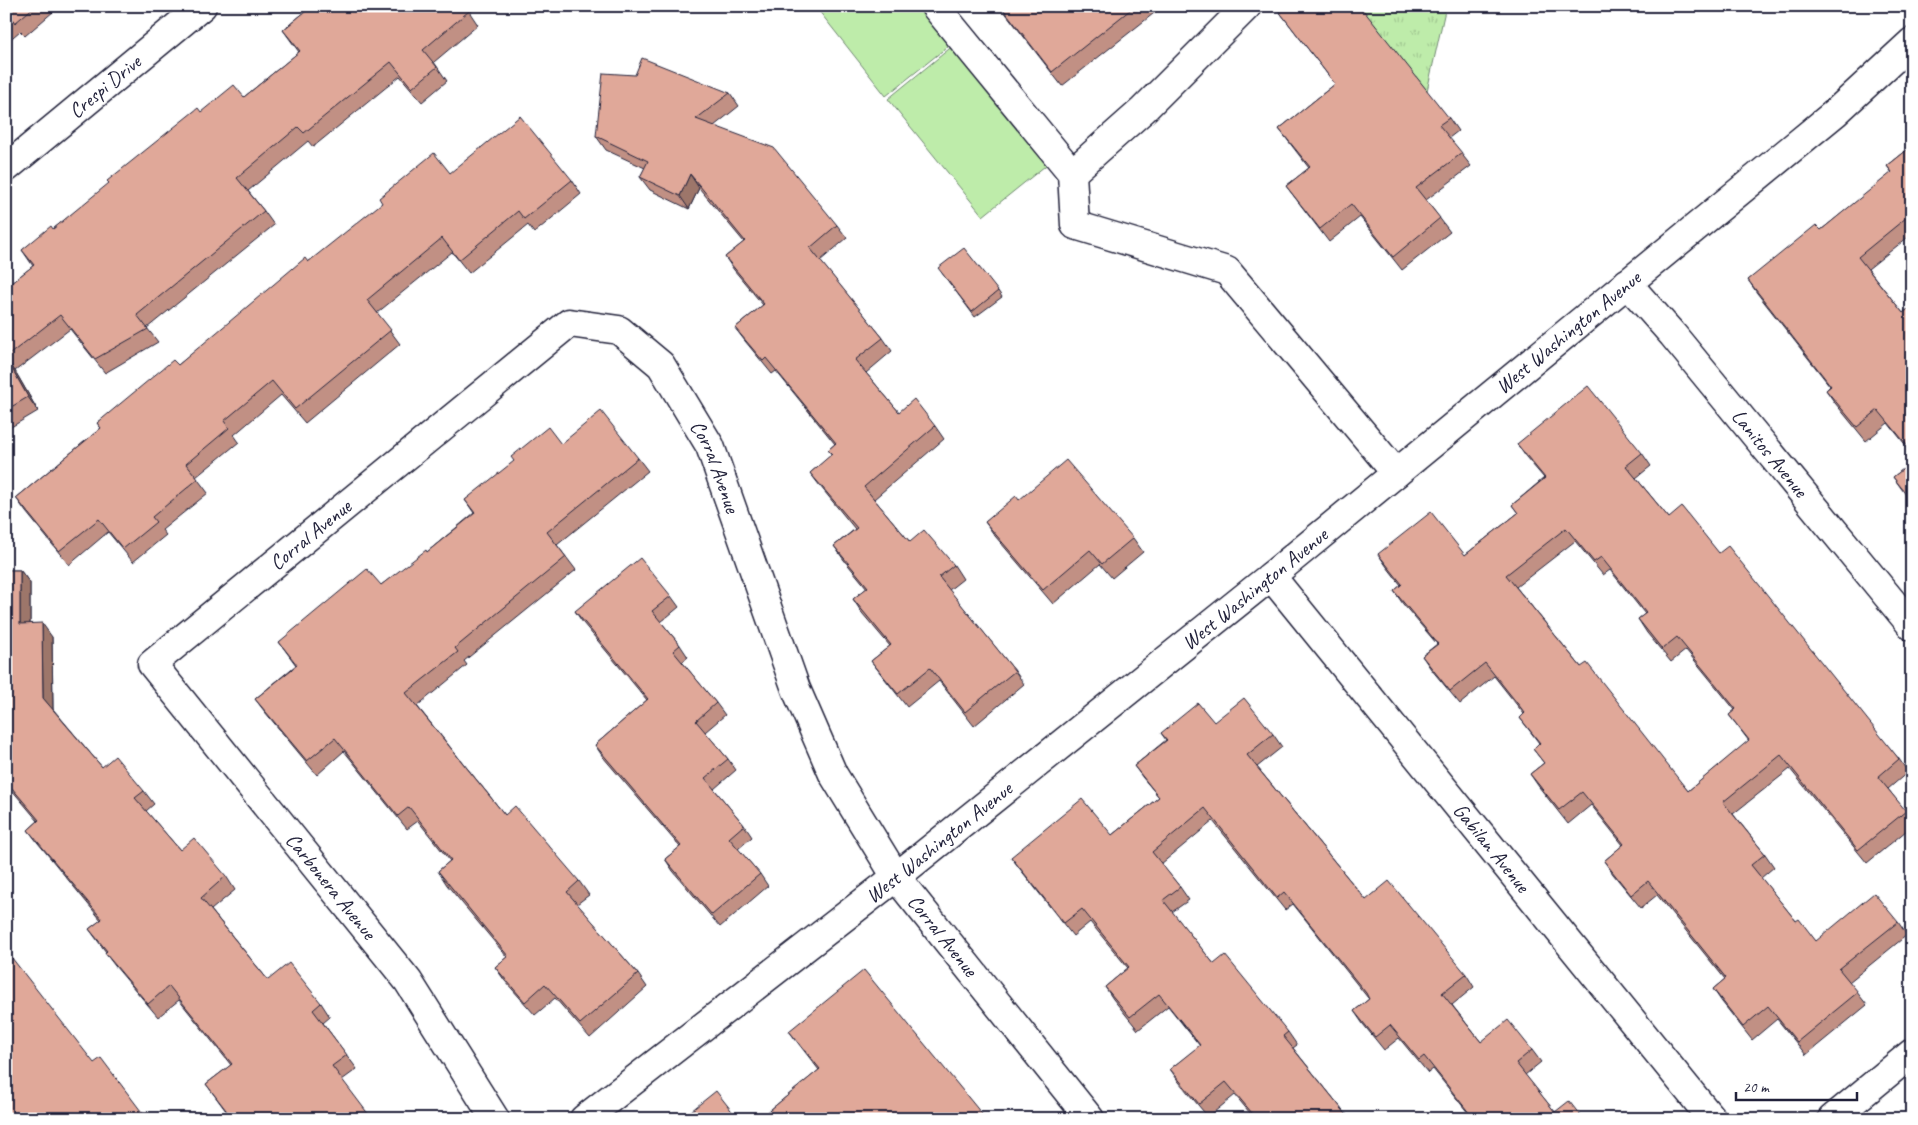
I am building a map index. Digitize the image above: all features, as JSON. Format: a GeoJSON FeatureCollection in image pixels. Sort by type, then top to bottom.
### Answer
{"type":"FeatureCollection","features":[{"type":"Feature","properties":{"kind":"street","name":"Crespi Drive"},"geometry":{"type":"LineString","coordinates":[[6,168],[202,6]]}},
{"type":"Feature","properties":{"kind":"street"},"geometry":{"type":"LineString","coordinates":[[935,6],[1072,173],[1076,225],[1227,271],[1396,473]]}},
{"type":"Feature","properties":{"kind":"street"},"geometry":{"type":"LineString","coordinates":[[1072,173],[1143,110],[1247,6]]}},
{"type":"Feature","properties":{"kind":"street","name":"West Washington Avenue"},"geometry":{"type":"LineString","coordinates":[[584,1119],[896,877],[1272,576],[1835,114],[1912,42]]}},
{"type":"Feature","properties":{"kind":"street","name":"Lanitos Avenue"},"geometry":{"type":"LineString","coordinates":[[1627,284],[1673,335],[1912,626]]}},
{"type":"Feature","properties":{"kind":"street","name":"Corral Avenue"},"geometry":{"type":"LineString","coordinates":[[152,664],[569,323],[619,330],[661,364],[710,446],[796,689],[833,774],[896,877],[1090,1119]]}},
{"type":"Feature","properties":{"kind":"street","name":"Gabilan Avenue"},"geometry":{"type":"LineString","coordinates":[[1272,576],[1712,1119]]}},
{"type":"Feature","properties":{"kind":"street","name":"Carbonera Avenue"},"geometry":{"type":"LineString","coordinates":[[152,664],[408,981],[495,1119]]}},
{"type":"Feature","properties":{"kind":"street"},"geometry":{"type":"LineString","coordinates":[[1832,1119],[1912,1053]]}},
{"type":"Feature","properties":{"kind":"green space"},"geometry":{"type":"Polygon","coordinates":[[[815,6],[931,6],[957,39],[886,96],[815,6]]]}},
{"type":"Feature","properties":{"kind":"green space"},"geometry":{"type":"Polygon","coordinates":[[[1358,6],[1446,6],[1427,91],[1358,6]]]}},
{"type":"Feature","properties":{"kind":"green space"},"geometry":{"type":"Polygon","coordinates":[[[960,40],[1055,158],[983,216],[888,99],[960,40]]]}},
{"type":"Feature","properties":{"kind":"building"},"geometry":{"type":"Polygon","coordinates":[[[6,6],[35,6],[15,23],[11,17],[6,21],[6,6]]]}},
{"type":"Feature","properties":{"kind":"building"},"geometry":{"type":"Polygon","coordinates":[[[312,6],[464,6],[469,11],[423,50],[437,67],[412,88],[391,62],[304,133],[298,127],[237,178],[264,211],[137,315],[148,329],[95,359],[60,315],[6,357],[6,287],[34,265],[22,250],[51,226],[53,229],[109,183],[107,181],[198,108],[201,112],[234,85],[244,97],[300,51],[283,30],[312,6]]]}},
{"type":"Feature","properties":{"kind":"building"},"geometry":{"type":"Polygon","coordinates":[[[1001,6],[1135,6],[1052,72],[1001,6]]]}},
{"type":"Feature","properties":{"kind":"building"},"geometry":{"type":"Polygon","coordinates":[[[1275,6],[1360,6],[1449,118],[1439,125],[1462,153],[1416,188],[1440,218],[1393,257],[1351,204],[1320,229],[1286,186],[1310,167],[1279,129],[1335,84],[1275,6]]]}},
{"type":"Feature","properties":{"kind":"building"},"geometry":{"type":"Polygon","coordinates":[[[642,58],[730,93],[696,119],[774,148],[837,225],[810,248],[883,338],[855,360],[899,412],[914,399],[935,426],[864,487],[910,542],[924,530],[954,565],[939,577],[1015,671],[965,712],[930,668],[898,694],[871,661],[891,645],[853,599],[868,587],[834,546],[857,528],[810,473],[832,454],[828,450],[836,443],[766,358],[763,361],[735,328],[764,304],[725,257],[745,241],[690,174],[680,196],[640,177],[648,161],[596,136],[603,73],[635,75],[642,58]]]}},
{"type":"Feature","properties":{"kind":"building"},"geometry":{"type":"Polygon","coordinates":[[[520,116],[572,180],[524,219],[518,211],[459,260],[442,238],[367,300],[391,330],[295,409],[272,381],[224,421],[229,428],[186,464],[198,479],[152,517],[156,522],[123,549],[99,519],[59,551],[16,498],[101,428],[97,423],[173,360],[178,365],[305,258],[308,262],[382,203],[379,198],[434,153],[450,173],[520,116]]]}},
{"type":"Feature","properties":{"kind":"building"},"geometry":{"type":"Polygon","coordinates":[[[1912,146],[1912,213],[1858,257],[1903,313],[1912,306],[1912,451],[1878,410],[1857,427],[1826,390],[1831,386],[1748,280],[1816,225],[1821,230],[1892,172],[1887,166],[1912,146]]]}},
{"type":"Feature","properties":{"kind":"building"},"geometry":{"type":"Polygon","coordinates":[[[964,248],[998,291],[972,312],[938,268],[964,248]]]}},
{"type":"Feature","properties":{"kind":"building"},"geometry":{"type":"Polygon","coordinates":[[[6,358],[28,397],[6,410],[6,358]]]}},
{"type":"Feature","properties":{"kind":"building"},"geometry":{"type":"Polygon","coordinates":[[[1588,386],[1642,453],[1626,466],[1669,518],[1682,507],[1719,553],[1728,546],[1899,759],[1878,777],[1906,811],[1858,850],[1781,755],[1723,802],[1765,854],[1751,865],[1796,921],[1799,919],[1816,941],[1874,893],[1898,922],[1839,969],[1858,992],[1797,1042],[1768,1006],[1743,1027],[1713,989],[1726,978],[1648,881],[1631,895],[1604,861],[1624,844],[1582,792],[1559,810],[1530,774],[1544,763],[1533,749],[1540,743],[1520,718],[1525,713],[1485,663],[1450,691],[1422,656],[1438,644],[1394,591],[1402,584],[1378,554],[1431,512],[1465,555],[1518,513],[1512,505],[1545,478],[1517,444],[1588,386]],[[1566,528],[1506,575],[1581,667],[1587,663],[1688,791],[1749,740],[1729,715],[1736,709],[1677,637],[1662,649],[1638,619],[1646,613],[1601,557],[1594,562],[1566,528]]]}},
{"type":"Feature","properties":{"kind":"building"},"geometry":{"type":"Polygon","coordinates":[[[601,411],[638,458],[547,532],[566,557],[455,648],[458,652],[406,693],[505,815],[515,806],[579,881],[567,892],[638,974],[580,1024],[545,984],[525,1002],[495,967],[508,956],[438,871],[451,860],[409,807],[398,816],[335,738],[307,761],[255,699],[297,665],[279,642],[367,569],[381,585],[426,550],[427,552],[475,513],[465,500],[514,461],[511,457],[548,427],[561,444],[601,411]]]}},
{"type":"Feature","properties":{"kind":"building"},"geometry":{"type":"Polygon","coordinates":[[[1066,460],[1133,538],[1102,564],[1090,550],[1043,590],[985,522],[1016,496],[1019,500],[1066,460]]]}},
{"type":"Feature","properties":{"kind":"building"},"geometry":{"type":"Polygon","coordinates":[[[1912,462],[1912,501],[1893,477],[1912,462]]]}},
{"type":"Feature","properties":{"kind":"building"},"geometry":{"type":"Polygon","coordinates":[[[640,558],[671,596],[652,611],[680,645],[673,651],[716,703],[696,721],[728,759],[705,778],[744,825],[729,838],[760,874],[712,915],[665,859],[681,846],[595,745],[648,699],[575,611],[640,558]]]}},
{"type":"Feature","properties":{"kind":"building"},"geometry":{"type":"Polygon","coordinates":[[[6,570],[20,570],[20,624],[42,623],[43,698],[102,767],[115,756],[144,791],[135,798],[180,850],[194,838],[226,876],[201,898],[268,980],[289,963],[321,1003],[313,1010],[347,1055],[332,1066],[372,1119],[223,1119],[229,1114],[206,1084],[232,1064],[169,986],[148,1004],[105,953],[107,951],[89,929],[102,919],[28,830],[39,820],[6,781],[6,570]]]}},
{"type":"Feature","properties":{"kind":"building"},"geometry":{"type":"Polygon","coordinates":[[[1244,698],[1273,734],[1247,755],[1366,900],[1389,881],[1466,974],[1442,993],[1481,1042],[1508,1020],[1532,1050],[1516,1063],[1555,1112],[1569,1101],[1583,1119],[1474,1119],[1424,1056],[1419,1060],[1390,1025],[1375,1037],[1354,1011],[1369,999],[1366,993],[1284,892],[1277,898],[1205,808],[1152,852],[1180,887],[1163,900],[1214,964],[1225,955],[1288,1032],[1283,1036],[1350,1119],[1257,1119],[1226,1082],[1199,1104],[1170,1069],[1200,1045],[1159,994],[1130,1017],[1105,987],[1129,967],[1082,909],[1064,923],[1011,857],[1082,799],[1112,835],[1159,797],[1134,766],[1167,740],[1161,733],[1198,703],[1214,722],[1244,698]]]}},
{"type":"Feature","properties":{"kind":"building"},"geometry":{"type":"Polygon","coordinates":[[[8,953],[94,1063],[101,1058],[147,1119],[6,1118],[6,955],[8,953]]]}},
{"type":"Feature","properties":{"kind":"building"},"geometry":{"type":"Polygon","coordinates":[[[864,970],[986,1119],[847,1119],[841,1111],[831,1119],[759,1119],[820,1069],[789,1031],[864,970]]]}},
{"type":"Feature","properties":{"kind":"building"},"geometry":{"type":"Polygon","coordinates":[[[716,1091],[738,1119],[681,1119],[716,1091]]]}}]}
